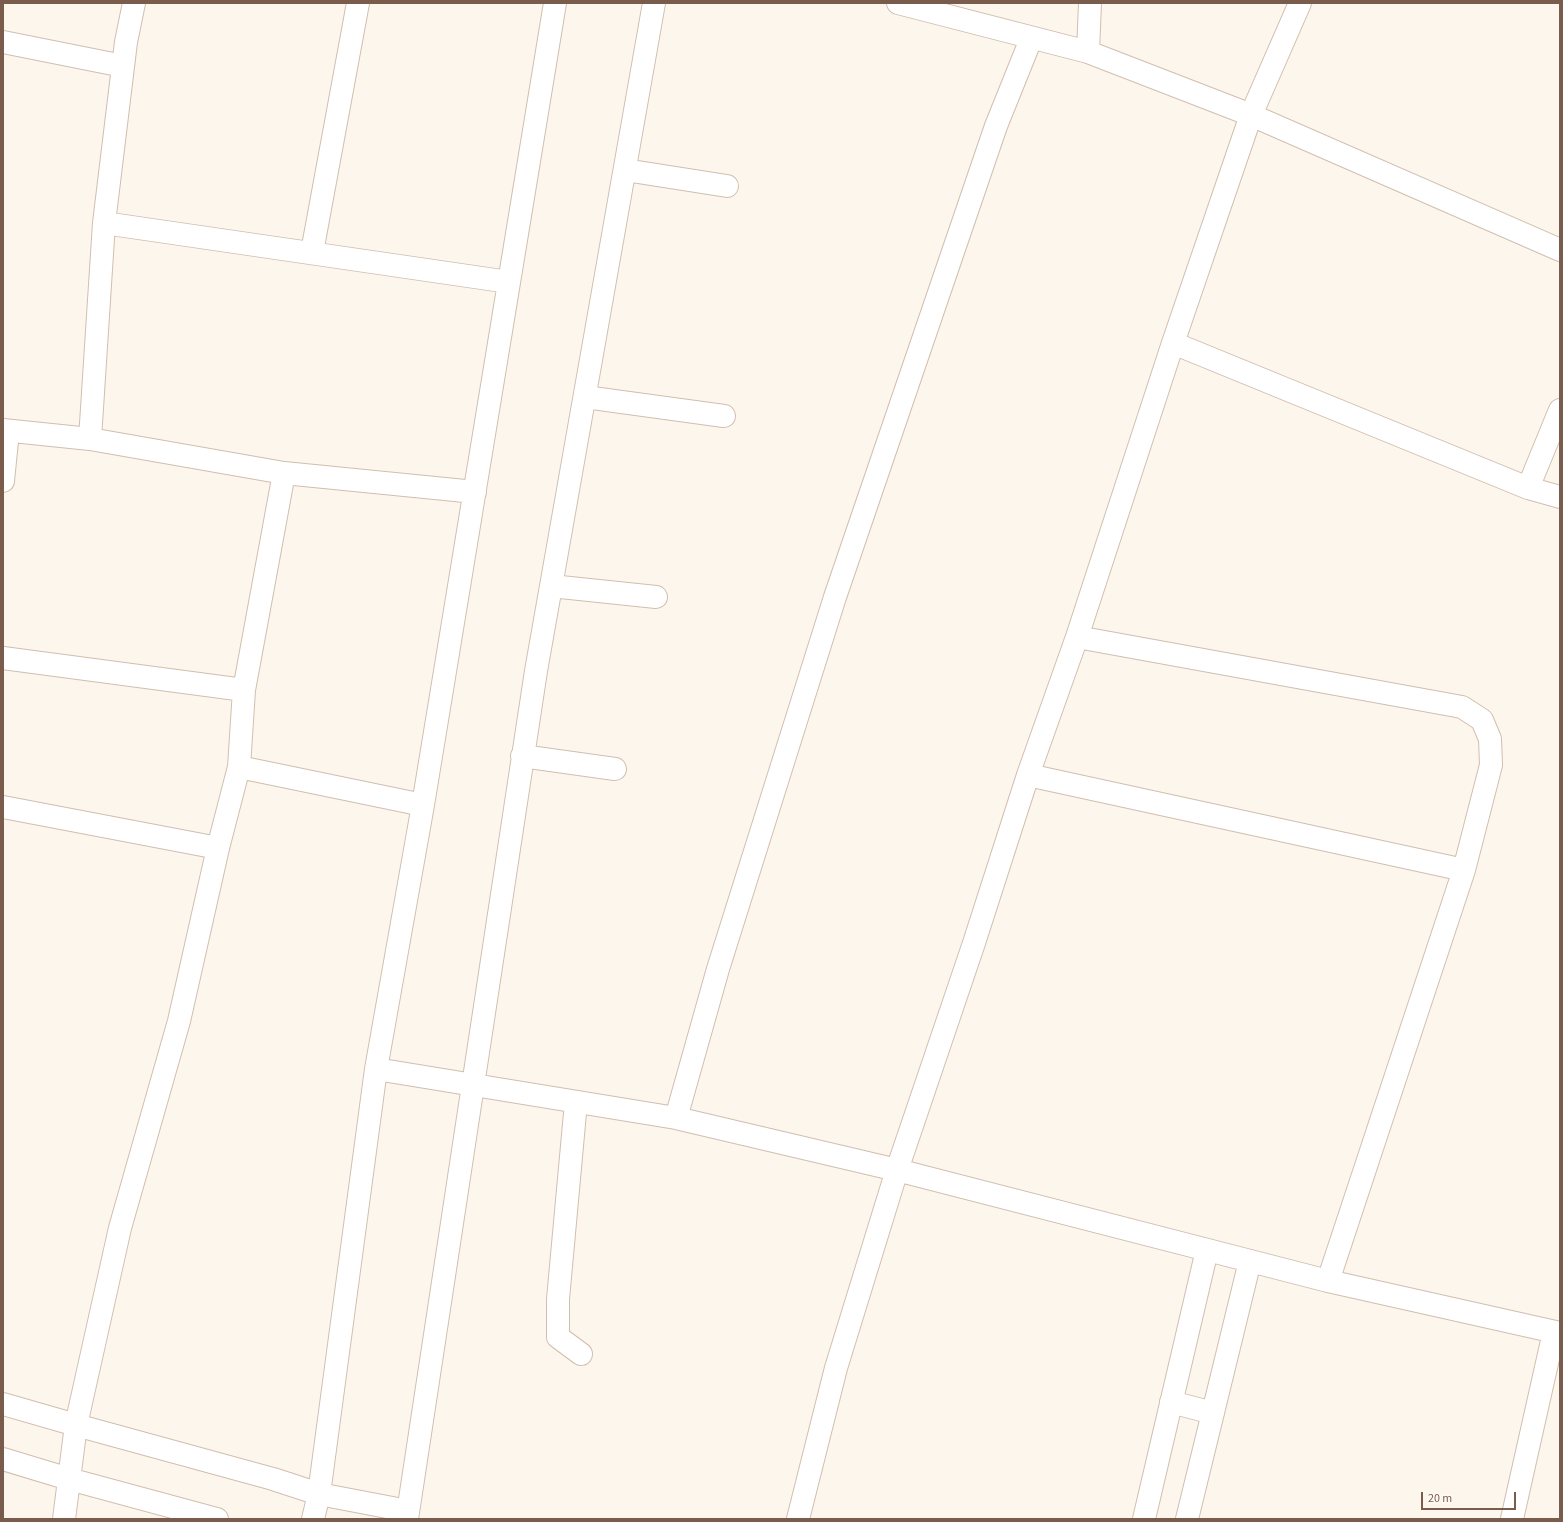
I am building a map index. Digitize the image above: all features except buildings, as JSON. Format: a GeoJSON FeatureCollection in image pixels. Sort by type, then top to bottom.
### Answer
{"type":"FeatureCollection","features":[{"type":"Feature","properties":{"kind":"street"},"geometry":{"type":"LineString","coordinates":[[90,439],[104,223],[126,42],[134,3]]}},
{"type":"Feature","properties":{"kind":"street"},"geometry":{"type":"LineString","coordinates":[[312,252],[358,3]]}},
{"type":"Feature","properties":{"kind":"street"},"geometry":{"type":"LineString","coordinates":[[312,1519],[319,1494],[376,1069],[423,805],[554,3]]}},
{"type":"Feature","properties":{"kind":"street"},"geometry":{"type":"LineString","coordinates":[[3,1404],[274,1479],[319,1494],[407,1515],[522,756],[654,3]]}},
{"type":"Feature","properties":{"kind":"street"},"geometry":{"type":"LineString","coordinates":[[898,3],[1031,39],[1088,52],[1251,115],[1560,250]]}},
{"type":"Feature","properties":{"kind":"street"},"geometry":{"type":"LineString","coordinates":[[1088,52],[1090,3]]}},
{"type":"Feature","properties":{"kind":"street"},"geometry":{"type":"LineString","coordinates":[[798,1519],[836,1368],[897,1170],[1028,775],[1077,637],[1173,343],[1251,115],[1300,3]]}},
{"type":"Feature","properties":{"kind":"street"},"geometry":{"type":"LineString","coordinates":[[676,1118],[718,969],[834,597],[996,126],[1031,39]]}},
{"type":"Feature","properties":{"kind":"street"},"geometry":{"type":"LineString","coordinates":[[3,42],[123,66]]}},
{"type":"Feature","properties":{"kind":"street"},"geometry":{"type":"LineString","coordinates":[[625,170],[727,186]]}},
{"type":"Feature","properties":{"kind":"street"},"geometry":{"type":"LineString","coordinates":[[104,223],[312,252],[509,282]]}},
{"type":"Feature","properties":{"kind":"street"},"geometry":{"type":"LineString","coordinates":[[1173,343],[1528,488],[1560,497]]}},
{"type":"Feature","properties":{"kind":"street"},"geometry":{"type":"LineString","coordinates":[[585,397],[724,416]]}},
{"type":"Feature","properties":{"kind":"street"},"geometry":{"type":"LineString","coordinates":[[1528,488],[1560,410]]}},
{"type":"Feature","properties":{"kind":"street"},"geometry":{"type":"LineString","coordinates":[[3,481],[6,431],[90,439],[284,473],[475,492]]}},
{"type":"Feature","properties":{"kind":"street"},"geometry":{"type":"LineString","coordinates":[[64,1519],[76,1425],[120,1228],[179,1021],[218,848],[239,767],[244,690],[284,473]]}},
{"type":"Feature","properties":{"kind":"street"},"geometry":{"type":"LineString","coordinates":[[551,586],[656,597]]}},
{"type":"Feature","properties":{"kind":"street"},"geometry":{"type":"LineString","coordinates":[[1077,637],[1462,707],[1482,720],[1490,739],[1491,765],[1464,870],[1328,1281]]}},
{"type":"Feature","properties":{"kind":"street"},"geometry":{"type":"LineString","coordinates":[[3,658],[244,690]]}},
{"type":"Feature","properties":{"kind":"street"},"geometry":{"type":"LineString","coordinates":[[522,756],[615,769]]}},
{"type":"Feature","properties":{"kind":"street"},"geometry":{"type":"LineString","coordinates":[[239,767],[423,805]]}},
{"type":"Feature","properties":{"kind":"street"},"geometry":{"type":"LineString","coordinates":[[1028,775],[1464,870]]}},
{"type":"Feature","properties":{"kind":"street"},"geometry":{"type":"LineString","coordinates":[[3,807],[218,848]]}},
{"type":"Feature","properties":{"kind":"street"},"geometry":{"type":"LineString","coordinates":[[376,1069],[676,1118],[897,1170],[1328,1281],[1557,1332],[1512,1519]]}},
{"type":"Feature","properties":{"kind":"street"},"geometry":{"type":"LineString","coordinates":[[576,1102],[558,1299],[558,1337],[581,1354]]}},
{"type":"Feature","properties":{"kind":"street"},"geometry":{"type":"LineString","coordinates":[[1144,1519],[1207,1250]]}},
{"type":"Feature","properties":{"kind":"street"},"geometry":{"type":"LineString","coordinates":[[1188,1519],[1250,1261]]}},
{"type":"Feature","properties":{"kind":"street"},"geometry":{"type":"LineString","coordinates":[[1171,1402],[1213,1413]]}},
{"type":"Feature","properties":{"kind":"street"},"geometry":{"type":"LineString","coordinates":[[3,1459],[68,1479],[216,1519]]}}]}
